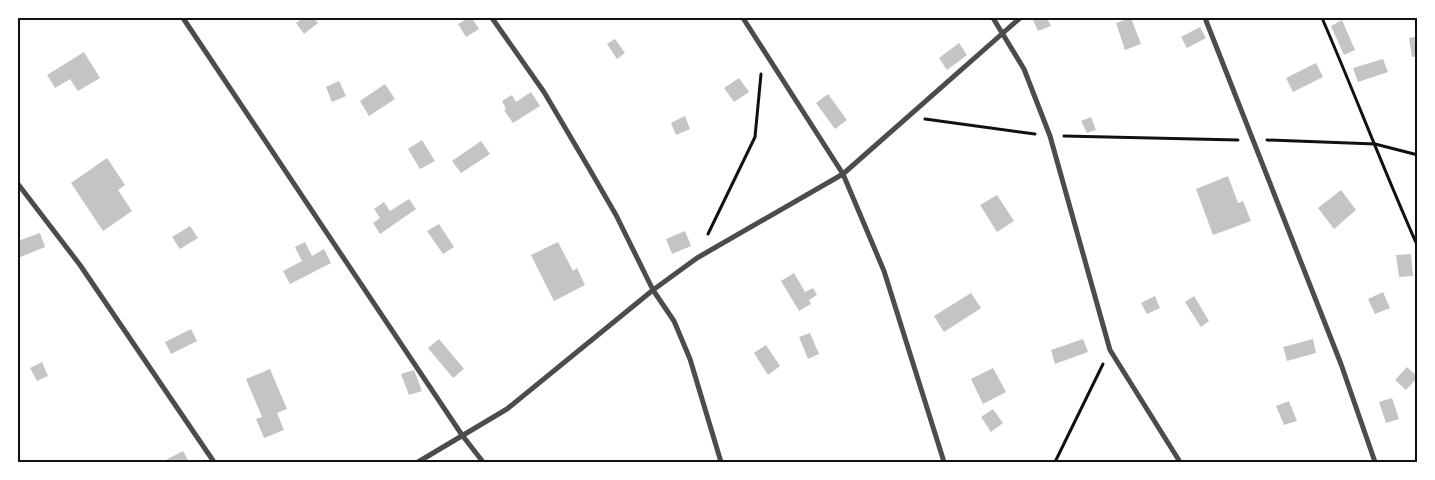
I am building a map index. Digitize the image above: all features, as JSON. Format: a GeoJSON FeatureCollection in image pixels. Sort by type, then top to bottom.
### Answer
{"type":"FeatureCollection","features":[{"type":"Feature","properties":{"kind":"street"},"geometry":{"type":"LineString","coordinates":[[182,18],[462,435],[483,462]]}},
{"type":"Feature","properties":{"kind":"street"},"geometry":{"type":"LineString","coordinates":[[492,18],[544,92],[616,215],[653,290],[674,321],[690,359],[721,462]]}},
{"type":"Feature","properties":{"kind":"street"},"geometry":{"type":"LineString","coordinates":[[743,18],[843,174],[884,271],[944,462]]}},
{"type":"Feature","properties":{"kind":"street"},"geometry":{"type":"LineString","coordinates":[[994,18],[1024,69],[1050,136],[1110,350],[1180,462]]}},
{"type":"Feature","properties":{"kind":"street"},"geometry":{"type":"LineString","coordinates":[[418,462],[507,409],[653,290],[697,258],[843,174],[1020,18]]}},
{"type":"Feature","properties":{"kind":"street"},"geometry":{"type":"LineString","coordinates":[[1205,18],[1341,364],[1375,462]]}},
{"type":"Feature","properties":{"kind":"street"},"geometry":{"type":"LineString","coordinates":[[18,184],[80,265],[214,462]]}},
{"type":"Feature","properties":{"kind":"path"},"geometry":{"type":"LineString","coordinates":[[1322,18],[1375,144],[1389,183],[1418,247]]}},
{"type":"Feature","properties":{"kind":"path"},"geometry":{"type":"LineString","coordinates":[[697,258],[755,137],[763,50]]}},
{"type":"Feature","properties":{"kind":"path"},"geometry":{"type":"LineString","coordinates":[[907,117],[1050,136],[1375,144],[1418,155]]}},
{"type":"Feature","properties":{"kind":"path"},"geometry":{"type":"LineString","coordinates":[[1055,462],[1110,350]]}},
{"type":"Feature","properties":{"kind":"building"},"geometry":{"type":"Polygon","coordinates":[[[303,18],[314,18],[318,23],[304,34],[296,23],[303,18]]]}},
{"type":"Feature","properties":{"kind":"building"},"geometry":{"type":"Polygon","coordinates":[[[472,18],[479,29],[466,37],[458,24],[472,18]]]}},
{"type":"Feature","properties":{"kind":"building"},"geometry":{"type":"Polygon","coordinates":[[[1032,18],[1047,18],[1051,26],[1038,31],[1032,18]]]}},
{"type":"Feature","properties":{"kind":"building"},"geometry":{"type":"Polygon","coordinates":[[[1131,18],[1141,44],[1125,50],[1116,23],[1131,18]]]}},
{"type":"Feature","properties":{"kind":"building"},"geometry":{"type":"Polygon","coordinates":[[[1342,20],[1355,50],[1344,55],[1331,26],[1342,20]]]}},
{"type":"Feature","properties":{"kind":"building"},"geometry":{"type":"Polygon","coordinates":[[[1200,27],[1206,38],[1187,48],[1181,37],[1200,27]]]}},
{"type":"Feature","properties":{"kind":"building"},"geometry":{"type":"Polygon","coordinates":[[[1418,36],[1418,56],[1412,57],[1409,38],[1418,36]]]}},
{"type":"Feature","properties":{"kind":"building"},"geometry":{"type":"Polygon","coordinates":[[[615,39],[625,53],[617,59],[607,44],[615,39]]]}},
{"type":"Feature","properties":{"kind":"building"},"geometry":{"type":"Polygon","coordinates":[[[959,43],[967,55],[947,70],[939,58],[959,43]]]}},
{"type":"Feature","properties":{"kind":"building"},"geometry":{"type":"Polygon","coordinates":[[[84,52],[100,78],[78,91],[70,79],[55,88],[47,75],[84,52]]]}},
{"type":"Feature","properties":{"kind":"building"},"geometry":{"type":"Polygon","coordinates":[[[1383,59],[1388,72],[1358,82],[1353,68],[1383,59]]]}},
{"type":"Feature","properties":{"kind":"building"},"geometry":{"type":"Polygon","coordinates":[[[1316,63],[1323,77],[1293,92],[1286,78],[1316,63]]]}},
{"type":"Feature","properties":{"kind":"building"},"geometry":{"type":"Polygon","coordinates":[[[739,78],[749,92],[734,102],[724,88],[739,78]]]}},
{"type":"Feature","properties":{"kind":"building"},"geometry":{"type":"Polygon","coordinates":[[[339,81],[346,96],[332,102],[326,87],[339,81]]]}},
{"type":"Feature","properties":{"kind":"building"},"geometry":{"type":"Polygon","coordinates":[[[385,84],[395,99],[369,116],[360,101],[385,84]]]}},
{"type":"Feature","properties":{"kind":"building"},"geometry":{"type":"Polygon","coordinates":[[[531,92],[540,106],[513,123],[504,110],[506,109],[502,101],[512,95],[516,102],[531,92]]]}},
{"type":"Feature","properties":{"kind":"building"},"geometry":{"type":"Polygon","coordinates":[[[828,94],[847,120],[835,129],[816,103],[828,94]]]}},
{"type":"Feature","properties":{"kind":"building"},"geometry":{"type":"Polygon","coordinates":[[[685,116],[690,129],[676,135],[671,123],[685,116]]]}},
{"type":"Feature","properties":{"kind":"building"},"geometry":{"type":"Polygon","coordinates":[[[1091,117],[1096,130],[1087,133],[1081,121],[1091,117]]]}},
{"type":"Feature","properties":{"kind":"building"},"geometry":{"type":"Polygon","coordinates":[[[422,140],[435,161],[420,169],[408,149],[422,140]]]}},
{"type":"Feature","properties":{"kind":"building"},"geometry":{"type":"Polygon","coordinates":[[[481,141],[490,154],[461,173],[452,161],[481,141]]]}},
{"type":"Feature","properties":{"kind":"building"},"geometry":{"type":"Polygon","coordinates":[[[107,158],[125,185],[118,190],[132,211],[103,231],[71,183],[107,158]]]}},
{"type":"Feature","properties":{"kind":"building"},"geometry":{"type":"Polygon","coordinates":[[[1228,176],[1238,203],[1243,201],[1251,221],[1213,235],[1196,189],[1228,176]]]}},
{"type":"Feature","properties":{"kind":"building"},"geometry":{"type":"Polygon","coordinates":[[[1341,190],[1356,210],[1334,229],[1318,208],[1341,190]]]}},
{"type":"Feature","properties":{"kind":"building"},"geometry":{"type":"Polygon","coordinates":[[[997,195],[1014,221],[997,232],[980,205],[997,195]]]}},
{"type":"Feature","properties":{"kind":"building"},"geometry":{"type":"Polygon","coordinates":[[[409,199],[416,209],[380,234],[373,223],[380,218],[374,209],[384,202],[390,211],[409,199]]]}},
{"type":"Feature","properties":{"kind":"building"},"geometry":{"type":"Polygon","coordinates":[[[439,224],[454,247],[443,254],[427,231],[439,224]]]}},
{"type":"Feature","properties":{"kind":"building"},"geometry":{"type":"Polygon","coordinates":[[[190,226],[198,238],[180,249],[172,237],[190,226]]]}},
{"type":"Feature","properties":{"kind":"building"},"geometry":{"type":"Polygon","coordinates":[[[685,231],[691,246],[672,254],[666,239],[685,231]]]}},
{"type":"Feature","properties":{"kind":"building"},"geometry":{"type":"Polygon","coordinates":[[[40,233],[45,247],[18,258],[18,241],[40,233]]]}},
{"type":"Feature","properties":{"kind":"building"},"geometry":{"type":"Polygon","coordinates":[[[305,242],[312,256],[324,249],[331,263],[290,284],[283,271],[302,261],[295,247],[305,242]]]}},
{"type":"Feature","properties":{"kind":"building"},"geometry":{"type":"Polygon","coordinates":[[[558,242],[573,271],[577,268],[585,285],[554,301],[531,255],[558,242]]]}},
{"type":"Feature","properties":{"kind":"building"},"geometry":{"type":"Polygon","coordinates":[[[1411,254],[1413,276],[1399,277],[1396,255],[1411,254]]]}},
{"type":"Feature","properties":{"kind":"building"},"geometry":{"type":"Polygon","coordinates":[[[794,273],[805,292],[813,288],[817,295],[809,300],[811,304],[799,311],[781,281],[794,273]]]}},
{"type":"Feature","properties":{"kind":"building"},"geometry":{"type":"Polygon","coordinates":[[[1383,292],[1390,308],[1375,314],[1368,299],[1383,292]]]}},
{"type":"Feature","properties":{"kind":"building"},"geometry":{"type":"Polygon","coordinates":[[[971,293],[981,308],[944,332],[934,316],[971,293]]]}},
{"type":"Feature","properties":{"kind":"building"},"geometry":{"type":"Polygon","coordinates":[[[1155,296],[1160,308],[1147,314],[1141,303],[1155,296]]]}},
{"type":"Feature","properties":{"kind":"building"},"geometry":{"type":"Polygon","coordinates":[[[1194,296],[1209,321],[1201,327],[1185,302],[1194,296]]]}},
{"type":"Feature","properties":{"kind":"building"},"geometry":{"type":"Polygon","coordinates":[[[191,329],[197,341],[171,354],[165,342],[191,329]]]}},
{"type":"Feature","properties":{"kind":"building"},"geometry":{"type":"Polygon","coordinates":[[[810,333],[819,354],[808,359],[799,337],[810,333]]]}},
{"type":"Feature","properties":{"kind":"building"},"geometry":{"type":"Polygon","coordinates":[[[439,339],[464,369],[453,378],[428,348],[439,339]]]}},
{"type":"Feature","properties":{"kind":"building"},"geometry":{"type":"Polygon","coordinates":[[[1083,339],[1088,352],[1055,364],[1051,350],[1083,339]]]}},
{"type":"Feature","properties":{"kind":"building"},"geometry":{"type":"Polygon","coordinates":[[[1313,339],[1316,353],[1287,361],[1283,347],[1313,339]]]}},
{"type":"Feature","properties":{"kind":"building"},"geometry":{"type":"Polygon","coordinates":[[[766,345],[780,366],[768,375],[754,353],[766,345]]]}},
{"type":"Feature","properties":{"kind":"building"},"geometry":{"type":"Polygon","coordinates":[[[42,362],[48,376],[37,381],[30,368],[42,362]]]}},
{"type":"Feature","properties":{"kind":"building"},"geometry":{"type":"Polygon","coordinates":[[[1407,367],[1418,377],[1406,390],[1395,380],[1407,367]]]}},
{"type":"Feature","properties":{"kind":"building"},"geometry":{"type":"Polygon","coordinates":[[[993,368],[1006,392],[983,404],[971,379],[993,368]]]}},
{"type":"Feature","properties":{"kind":"building"},"geometry":{"type":"Polygon","coordinates":[[[270,369],[287,409],[277,413],[284,430],[264,438],[256,419],[262,417],[246,379],[270,369]]]}},
{"type":"Feature","properties":{"kind":"building"},"geometry":{"type":"Polygon","coordinates":[[[414,370],[422,391],[409,395],[401,374],[414,370]]]}},
{"type":"Feature","properties":{"kind":"building"},"geometry":{"type":"Polygon","coordinates":[[[1392,398],[1399,419],[1386,423],[1379,402],[1392,398]]]}},
{"type":"Feature","properties":{"kind":"building"},"geometry":{"type":"Polygon","coordinates":[[[1289,401],[1297,421],[1284,425],[1276,406],[1289,401]]]}},
{"type":"Feature","properties":{"kind":"building"},"geometry":{"type":"Polygon","coordinates":[[[993,409],[1003,423],[991,432],[981,417],[993,409]]]}},
{"type":"Feature","properties":{"kind":"building"},"geometry":{"type":"Polygon","coordinates":[[[183,451],[189,462],[162,462],[183,451]]]}}]}
